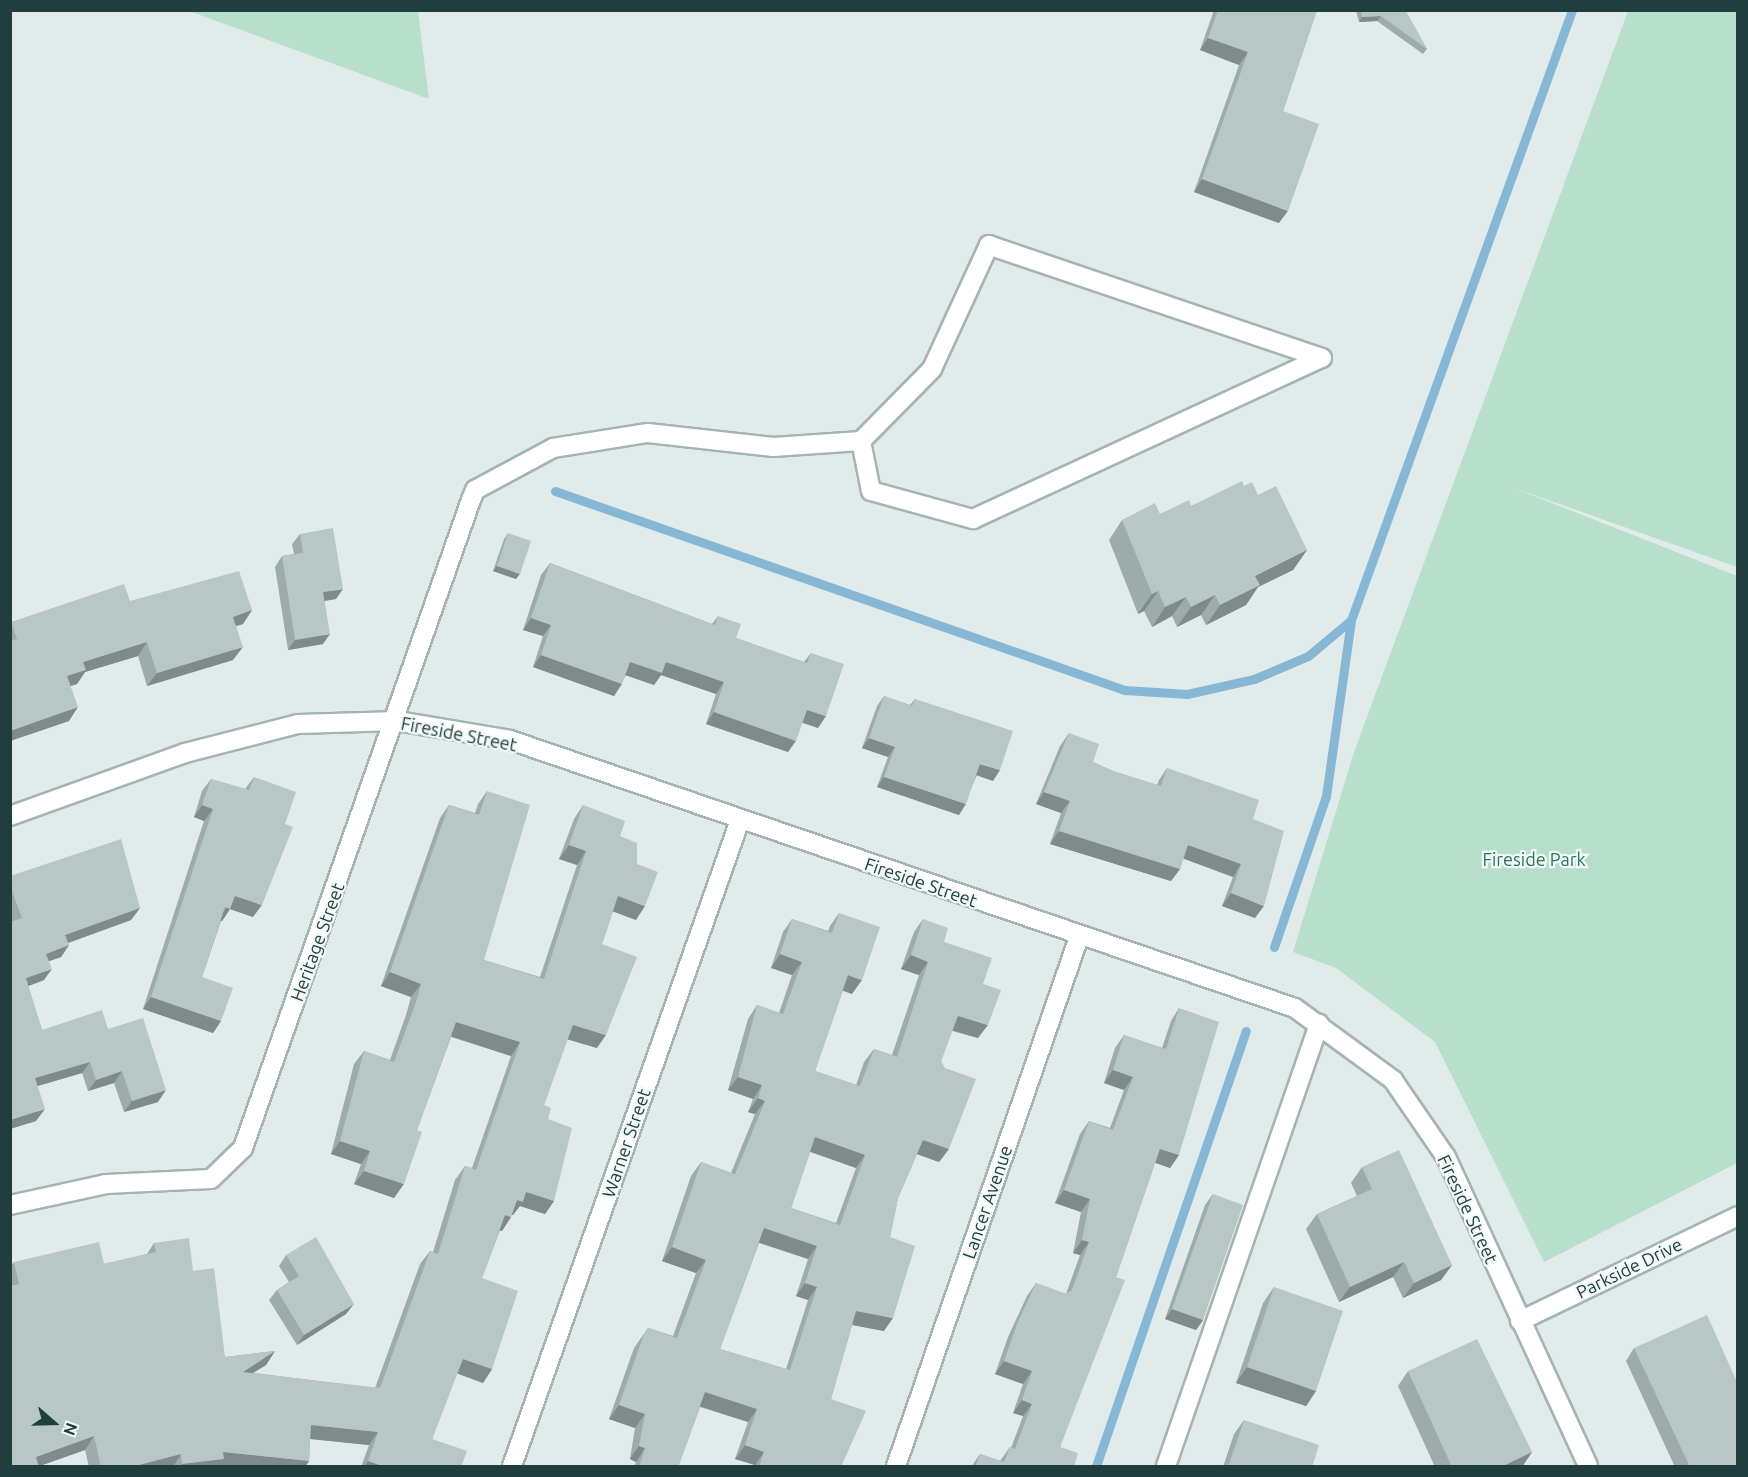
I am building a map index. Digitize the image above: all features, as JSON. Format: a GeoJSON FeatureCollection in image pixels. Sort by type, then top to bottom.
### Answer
{"type":"FeatureCollection","features":[{"type":"Feature","properties":{"kind":"street"},"geometry":{"type":"LineString","coordinates":[[989,245],[1322,358],[973,519],[871,491],[861,441],[932,369],[989,245]]}},
{"type":"Feature","properties":{"kind":"street","name":"Heritage Street"},"geometry":{"type":"LineString","coordinates":[[10,1205],[106,1184],[211,1179],[243,1148],[397,721],[475,490],[553,448],[648,434],[773,447],[861,441]]}},
{"type":"Feature","properties":{"kind":"street","name":"Fireside Street"},"geometry":{"type":"LineString","coordinates":[[10,816],[185,753],[298,724],[397,721],[510,740],[1079,937],[1295,1008],[1394,1080],[1446,1157],[1588,1467]]}},
{"type":"Feature","properties":{"kind":"street","name":"Warner Street"},"geometry":{"type":"LineString","coordinates":[[512,1467],[740,820]]}},
{"type":"Feature","properties":{"kind":"street","name":"Lancer Avenue"},"geometry":{"type":"LineString","coordinates":[[896,1467],[1079,937]]}},
{"type":"Feature","properties":{"kind":"street"},"geometry":{"type":"LineString","coordinates":[[1166,1467],[1319,1024]]}},
{"type":"Feature","properties":{"kind":"street","name":"Parkside Drive"},"geometry":{"type":"LineString","coordinates":[[1520,1321],[1737,1216]]}},
{"type":"Feature","properties":{"kind":"green space"},"geometry":{"type":"Polygon","coordinates":[[[189,11],[418,11],[429,99],[189,11]]]}},
{"type":"Feature","properties":{"kind":"green space","name":"Fireside Park"},"geometry":{"type":"Polygon","coordinates":[[[1628,11],[1737,11],[1737,567],[1514,488],[1737,576],[1737,1163],[1544,1262],[1435,1042],[1336,968],[1293,952],[1354,752],[1628,11]]]}},
{"type":"Feature","properties":{"kind":"building"},"geometry":{"type":"Polygon","coordinates":[[[1218,10],[1317,10],[1283,111],[1319,124],[1288,211],[1202,179],[1248,52],[1208,38],[1218,10]]]}},
{"type":"Feature","properties":{"kind":"building"},"geometry":{"type":"Polygon","coordinates":[[[1361,10],[1405,10],[1427,49],[1381,16],[1362,17],[1361,10]]]}},
{"type":"Feature","properties":{"kind":"building"},"geometry":{"type":"Polygon","coordinates":[[[1242,481],[1244,486],[1252,482],[1258,495],[1276,486],[1307,550],[1255,576],[1260,585],[1220,605],[1215,595],[1191,607],[1186,597],[1165,607],[1158,591],[1152,594],[1122,520],[1155,503],[1160,514],[1189,500],[1191,506],[1242,481]]]}},
{"type":"Feature","properties":{"kind":"building"},"geometry":{"type":"Polygon","coordinates":[[[333,528],[343,589],[323,592],[330,634],[295,640],[282,556],[303,553],[300,534],[333,528]]]}},
{"type":"Feature","properties":{"kind":"building"},"geometry":{"type":"Polygon","coordinates":[[[508,533],[531,541],[520,574],[497,566],[508,533]]]}},
{"type":"Feature","properties":{"kind":"building"},"geometry":{"type":"Polygon","coordinates":[[[550,563],[715,625],[718,616],[741,624],[736,638],[807,663],[811,653],[844,664],[826,716],[807,710],[796,741],[714,712],[724,682],[666,662],[662,673],[630,662],[622,684],[541,655],[551,625],[531,618],[550,563]]]}},
{"type":"Feature","properties":{"kind":"building"},"geometry":{"type":"Polygon","coordinates":[[[239,571],[252,610],[233,617],[243,647],[157,673],[147,642],[83,662],[86,670],[67,676],[78,707],[10,731],[10,641],[17,639],[11,622],[124,584],[130,601],[239,571]]]}},
{"type":"Feature","properties":{"kind":"building"},"geometry":{"type":"Polygon","coordinates":[[[884,696],[912,706],[915,699],[1013,731],[1000,770],[980,764],[966,804],[884,777],[895,747],[869,738],[884,696]]]}},
{"type":"Feature","properties":{"kind":"building"},"geometry":{"type":"Polygon","coordinates":[[[1069,733],[1099,744],[1093,762],[1113,771],[1161,786],[1167,768],[1259,800],[1253,819],[1284,831],[1264,906],[1231,893],[1241,864],[1188,845],[1180,869],[1059,831],[1070,801],[1044,792],[1069,733]]]}},
{"type":"Feature","properties":{"kind":"building"},"geometry":{"type":"Polygon","coordinates":[[[254,777],[296,792],[285,824],[293,827],[262,905],[235,896],[230,909],[225,907],[202,977],[233,988],[221,1021],[151,997],[213,809],[202,805],[211,779],[249,790],[254,777]]]}},
{"type":"Feature","properties":{"kind":"building"},"geometry":{"type":"Polygon","coordinates":[[[487,791],[530,805],[484,960],[544,979],[586,851],[569,845],[583,805],[625,821],[620,836],[637,843],[637,864],[658,872],[645,906],[618,896],[602,944],[637,957],[606,1035],[573,1025],[544,1105],[551,1108],[548,1119],[572,1128],[554,1201],[526,1192],[523,1202],[517,1200],[511,1217],[505,1215],[482,1278],[518,1291],[492,1369],[463,1359],[432,1439],[467,1451],[461,1467],[385,1467],[368,1461],[378,1432],[311,1425],[309,1461],[223,1452],[224,1459],[182,1464],[181,1454],[131,1467],[101,1467],[94,1436],[36,1457],[39,1467],[10,1467],[10,1286],[19,1284],[14,1262],[99,1242],[104,1264],[156,1252],[154,1243],[189,1238],[193,1271],[214,1268],[225,1357],[275,1351],[243,1372],[380,1388],[430,1251],[438,1254],[465,1166],[476,1170],[520,1042],[456,1022],[417,1130],[422,1132],[404,1184],[364,1171],[370,1151],[340,1141],[364,1051],[394,1062],[416,1002],[421,984],[390,972],[449,805],[479,815],[487,791]]]}},
{"type":"Feature","properties":{"kind":"building"},"geometry":{"type":"Polygon","coordinates":[[[121,839],[140,908],[65,935],[69,945],[46,954],[52,969],[26,978],[42,1030],[102,1010],[108,1029],[143,1018],[166,1090],[132,1101],[122,1071],[96,1080],[90,1062],[35,1078],[45,1109],[10,1120],[10,922],[22,918],[10,886],[10,876],[121,839]]]}},
{"type":"Feature","properties":{"kind":"building"},"geometry":{"type":"Polygon","coordinates":[[[839,913],[880,927],[862,980],[848,975],[815,1071],[860,1086],[874,1049],[897,1057],[928,962],[911,955],[923,919],[948,928],[944,942],[992,958],[983,984],[1001,990],[988,1025],[958,1016],[941,1061],[945,1068],[976,1079],[949,1149],[923,1140],[898,1198],[890,1237],[915,1246],[893,1318],[856,1311],[831,1399],[866,1411],[841,1467],[759,1467],[764,1452],[745,1445],[757,1409],[705,1392],[678,1467],[639,1467],[645,1448],[639,1446],[645,1414],[619,1405],[648,1328],[677,1338],[706,1260],[672,1247],[701,1162],[735,1174],[765,1101],[758,1098],[762,1085],[738,1077],[757,1005],[783,1014],[802,962],[780,954],[792,919],[832,933],[839,913]],[[815,1137],[791,1208],[840,1225],[865,1155],[815,1137]],[[764,1228],[720,1349],[790,1370],[817,1287],[805,1283],[817,1246],[764,1228]]]}},
{"type":"Feature","properties":{"kind":"building"},"geometry":{"type":"Polygon","coordinates":[[[1179,1008],[1219,1022],[1179,1155],[1160,1149],[1116,1277],[1125,1280],[1060,1447],[1078,1453],[1074,1467],[975,1467],[980,1454],[1004,1462],[1010,1447],[1015,1449],[1032,1404],[1022,1400],[1032,1371],[1004,1361],[1017,1324],[1036,1283],[1066,1294],[1072,1290],[1089,1242],[1082,1240],[1090,1199],[1064,1190],[1089,1121],[1113,1130],[1133,1077],[1113,1070],[1124,1035],[1166,1049],[1179,1008]]]}},
{"type":"Feature","properties":{"kind":"building"},"geometry":{"type":"Polygon","coordinates":[[[1399,1150],[1452,1265],[1414,1283],[1404,1262],[1350,1287],[1317,1214],[1372,1189],[1362,1167],[1399,1150]]]}},
{"type":"Feature","properties":{"kind":"building"},"geometry":{"type":"Polygon","coordinates":[[[1213,1194],[1243,1205],[1203,1320],[1172,1309],[1213,1194]]]}},
{"type":"Feature","properties":{"kind":"building"},"geometry":{"type":"Polygon","coordinates":[[[316,1237],[354,1304],[304,1335],[277,1290],[299,1276],[286,1255],[316,1237]]]}},
{"type":"Feature","properties":{"kind":"building"},"geometry":{"type":"Polygon","coordinates":[[[1274,1287],[1343,1311],[1316,1391],[1247,1367],[1274,1287]]]}},
{"type":"Feature","properties":{"kind":"building"},"geometry":{"type":"Polygon","coordinates":[[[1707,1315],[1737,1382],[1737,1467],[1690,1467],[1634,1348],[1707,1315]]]}},
{"type":"Feature","properties":{"kind":"building"},"geometry":{"type":"Polygon","coordinates":[[[1477,1339],[1532,1452],[1501,1467],[1452,1467],[1408,1371],[1477,1339]]]}},
{"type":"Feature","properties":{"kind":"building"},"geometry":{"type":"Polygon","coordinates":[[[1244,1420],[1319,1445],[1312,1467],[1228,1467],[1244,1420]]]}},
{"type":"Feature","properties":{"kind":"waterway"},"geometry":{"type":"LineString","coordinates":[[1274,947],[1326,796],[1351,620],[1572,10]]}},
{"type":"Feature","properties":{"kind":"waterway"},"geometry":{"type":"LineString","coordinates":[[555,491],[1125,690],[1187,694],[1254,679],[1308,656],[1351,620]]}},
{"type":"Feature","properties":{"kind":"waterway"},"geometry":{"type":"LineString","coordinates":[[1096,1466],[1246,1031]]}}]}
